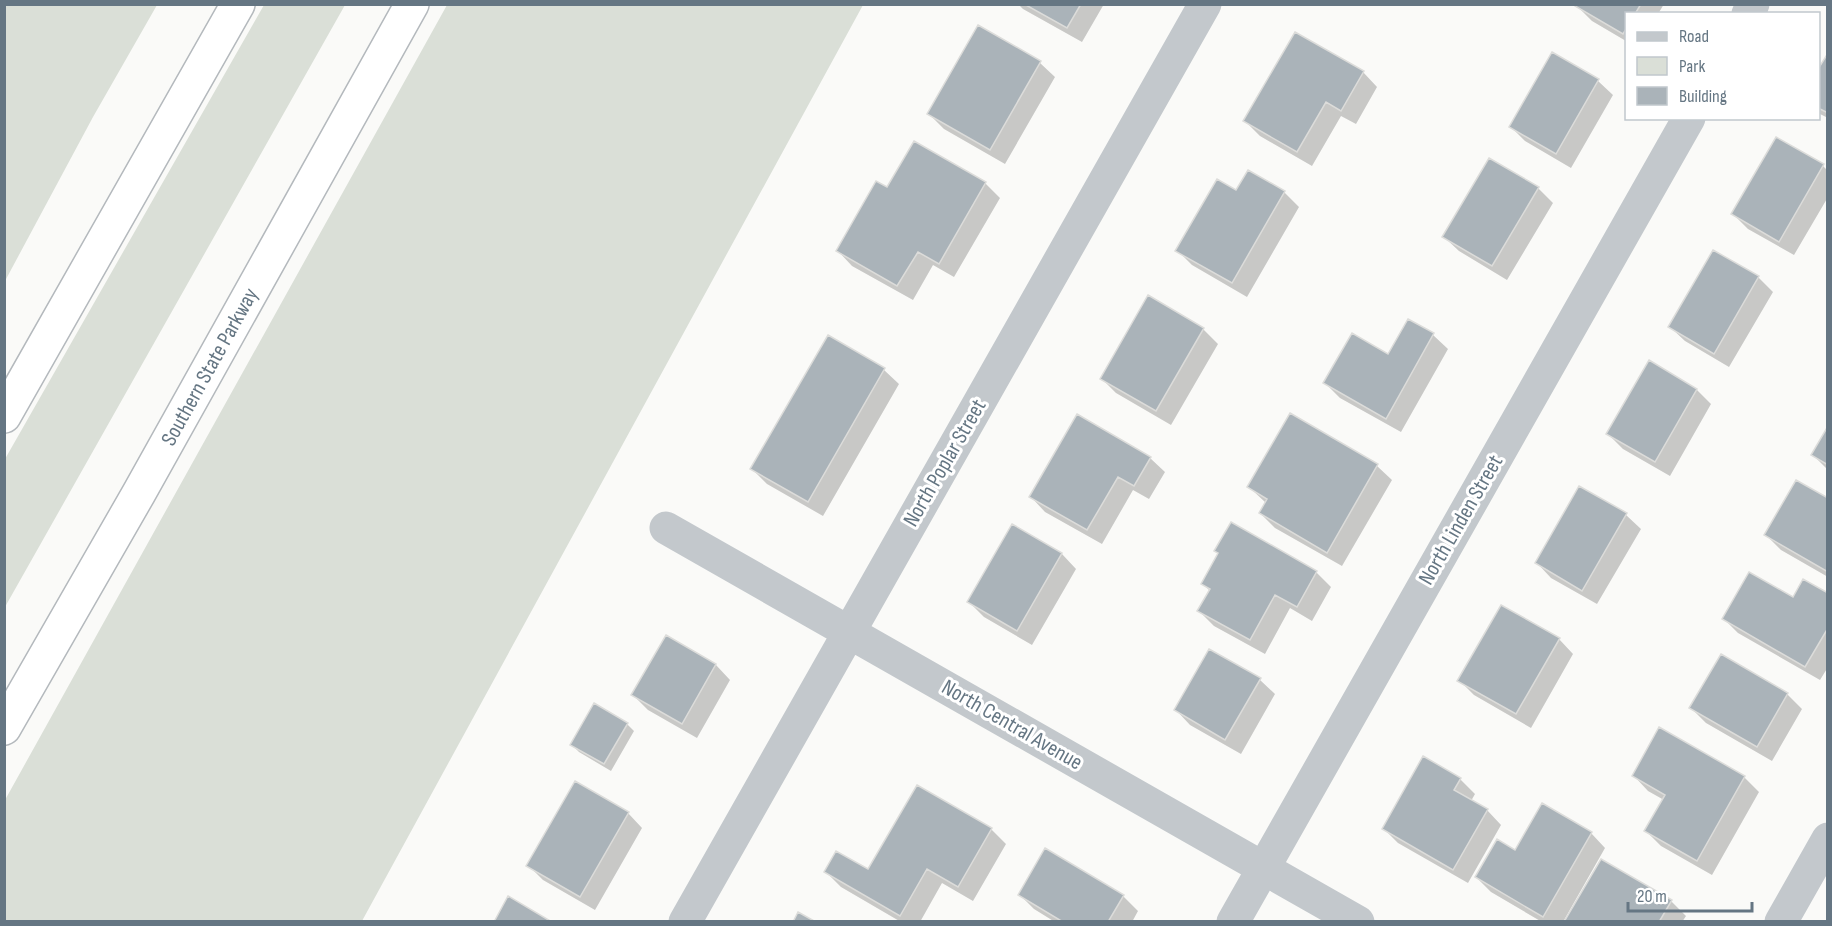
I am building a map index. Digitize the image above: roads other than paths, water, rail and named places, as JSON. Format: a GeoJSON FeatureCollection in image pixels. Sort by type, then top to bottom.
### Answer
{"type":"FeatureCollection","features":[{"type":"Feature","properties":{"kind":"highway"},"geometry":{"type":"LineString","coordinates":[[4,416],[238,4]]}},
{"type":"Feature","properties":{"kind":"highway","name":"Southern State Parkway"},"geometry":{"type":"LineString","coordinates":[[4,728],[139,493],[412,4]]}},
{"type":"Feature","properties":{"kind":"street","name":"North Poplar Street"},"geometry":{"type":"LineString","coordinates":[[685,921],[1205,4]]}},
{"type":"Feature","properties":{"kind":"street","name":"North Linden Street"},"geometry":{"type":"LineString","coordinates":[[1233,921],[1688,120]]}},
{"type":"Feature","properties":{"kind":"street","name":"North Central Avenue"},"geometry":{"type":"LineString","coordinates":[[666,528],[1359,921]]}},
{"type":"Feature","properties":{"kind":"street"},"geometry":{"type":"LineString","coordinates":[[1781,921],[1827,839]]}}]}
